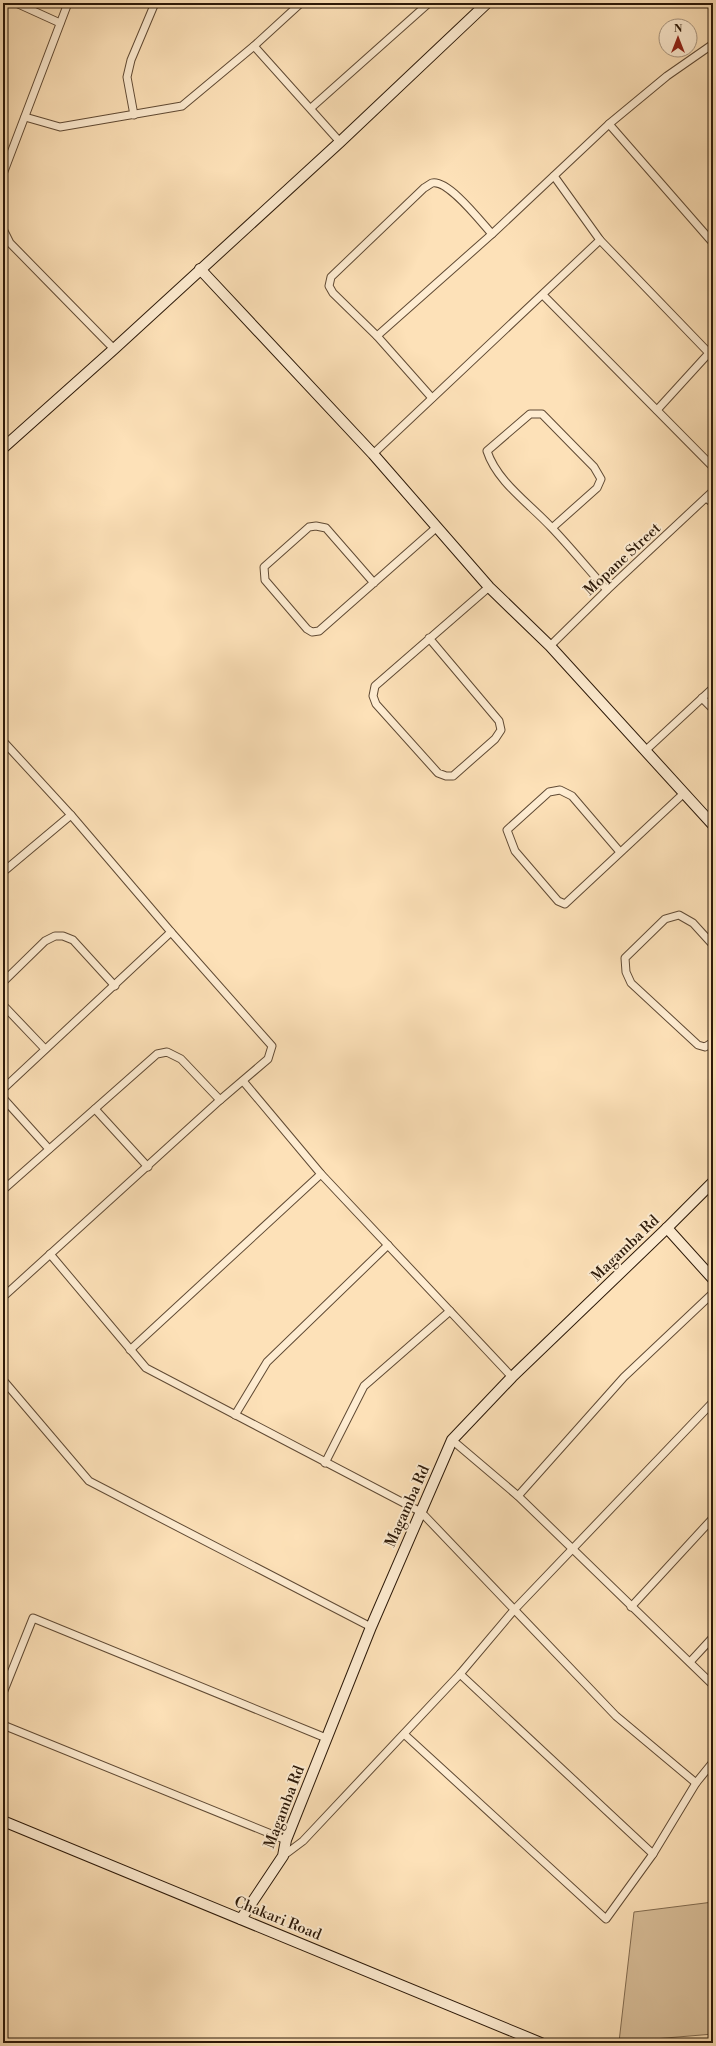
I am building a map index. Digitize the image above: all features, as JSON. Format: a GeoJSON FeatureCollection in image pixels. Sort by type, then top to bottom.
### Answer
{"type":"FeatureCollection","features":[{"type":"Feature","properties":{"kind":"street"},"geometry":{"type":"LineString","coordinates":[[16,3],[60,22]]}},
{"type":"Feature","properties":{"kind":"street"},"geometry":{"type":"LineString","coordinates":[[3,174],[68,3]]}},
{"type":"Feature","properties":{"kind":"street"},"geometry":{"type":"LineString","coordinates":[[134,115],[127,77],[131,60],[155,3]]}},
{"type":"Feature","properties":{"kind":"street"},"geometry":{"type":"LineString","coordinates":[[311,108],[429,3]]}},
{"type":"Feature","properties":{"kind":"street"},"geometry":{"type":"LineString","coordinates":[[3,448],[114,349],[340,142],[487,3]]}},
{"type":"Feature","properties":{"kind":"street"},"geometry":{"type":"LineString","coordinates":[[24,117],[60,127],[182,106],[254,46],[299,4]]}},
{"type":"Feature","properties":{"kind":"street"},"geometry":{"type":"LineString","coordinates":[[377,336],[492,234],[610,124],[668,76],[713,44]]}},
{"type":"Feature","properties":{"kind":"street"},"geometry":{"type":"LineString","coordinates":[[254,46],[340,142]]}},
{"type":"Feature","properties":{"kind":"street"},"geometry":{"type":"LineString","coordinates":[[610,124],[713,243]]}},
{"type":"Feature","properties":{"kind":"street"},"geometry":{"type":"LineString","coordinates":[[554,176],[600,240],[711,352],[657,410]]}},
{"type":"Feature","properties":{"kind":"street"},"geometry":{"type":"LineString","coordinates":[[432,398],[377,336],[333,293],[330,286],[331,277],[424,188],[433,183],[440,184],[451,190],[492,234]]}},
{"type":"Feature","properties":{"kind":"street"},"geometry":{"type":"LineString","coordinates":[[3,229],[10,243],[114,349]]}},
{"type":"Feature","properties":{"kind":"street"},"geometry":{"type":"LineString","coordinates":[[373,454],[600,240]]}},
{"type":"Feature","properties":{"kind":"street"},"geometry":{"type":"LineString","coordinates":[[200,270],[373,454],[489,586],[550,646],[646,750],[683,794],[713,825]]}},
{"type":"Feature","properties":{"kind":"street"},"geometry":{"type":"LineString","coordinates":[[543,295],[713,467]]}},
{"type":"Feature","properties":{"kind":"street"},"geometry":{"type":"LineString","coordinates":[[552,528],[597,488],[601,478],[594,467],[542,414],[530,414],[487,451],[491,462],[500,475],[552,528],[607,590]]}},
{"type":"Feature","properties":{"kind":"street","name":"Mopane Street"},"geometry":{"type":"LineString","coordinates":[[550,646],[607,590],[713,491]]}},
{"type":"Feature","properties":{"kind":"street"},"geometry":{"type":"LineString","coordinates":[[706,498],[713,503]]}},
{"type":"Feature","properties":{"kind":"street"},"geometry":{"type":"LineString","coordinates":[[374,583],[326,528],[316,526],[310,527],[264,567],[266,580],[307,629],[312,632],[319,631],[374,583],[437,527]]}},
{"type":"Feature","properties":{"kind":"street"},"geometry":{"type":"LineString","coordinates":[[429,638],[499,721],[501,730],[495,739],[453,776],[446,776],[438,773],[376,704],[373,696],[375,686],[429,638],[489,586]]}},
{"type":"Feature","properties":{"kind":"street"},"geometry":{"type":"LineString","coordinates":[[646,750],[713,688]]}},
{"type":"Feature","properties":{"kind":"street"},"geometry":{"type":"LineString","coordinates":[[702,698],[713,709]]}},
{"type":"Feature","properties":{"kind":"street"},"geometry":{"type":"LineString","coordinates":[[3,741],[71,815],[171,932],[272,1046],[268,1059],[220,1100],[148,1167],[3,1297]]}},
{"type":"Feature","properties":{"kind":"street"},"geometry":{"type":"LineString","coordinates":[[620,852],[572,796],[560,790],[549,792],[507,830],[515,851],[558,901],[565,904],[683,794]]}},
{"type":"Feature","properties":{"kind":"street"},"geometry":{"type":"LineString","coordinates":[[5,867],[71,815]]}},
{"type":"Feature","properties":{"kind":"street"},"geometry":{"type":"LineString","coordinates":[[713,945],[693,923],[679,915],[665,919],[625,958],[626,972],[631,983],[698,1045],[705,1047],[713,1042]]}},
{"type":"Feature","properties":{"kind":"street"},"geometry":{"type":"LineString","coordinates":[[3,1089],[45,1048],[115,986],[171,932]]}},
{"type":"Feature","properties":{"kind":"street"},"geometry":{"type":"LineString","coordinates":[[3,982],[45,941],[55,936],[63,936],[73,940],[115,986]]}},
{"type":"Feature","properties":{"kind":"street"},"geometry":{"type":"LineString","coordinates":[[3,1005],[45,1048]]}},
{"type":"Feature","properties":{"kind":"street"},"geometry":{"type":"LineString","coordinates":[[3,1190],[157,1054],[167,1052],[181,1059],[220,1100]]}},
{"type":"Feature","properties":{"kind":"street"},"geometry":{"type":"LineString","coordinates":[[243,1081],[321,1174],[512,1377]]}},
{"type":"Feature","properties":{"kind":"street"},"geometry":{"type":"LineString","coordinates":[[3,1098],[49,1149]]}},
{"type":"Feature","properties":{"kind":"street"},"geometry":{"type":"LineString","coordinates":[[95,1109],[148,1167]]}},
{"type":"Feature","properties":{"kind":"street"},"geometry":{"type":"LineString","coordinates":[[130,1350],[321,1174]]}},
{"type":"Feature","properties":{"kind":"street","name":"Magamba Rd"},"geometry":{"type":"LineString","coordinates":[[241,1919],[283,1856],[286,1840],[371,1627],[452,1440],[512,1377],[713,1182]]}},
{"type":"Feature","properties":{"kind":"street"},"geometry":{"type":"LineString","coordinates":[[667,1228],[713,1278]]}},
{"type":"Feature","properties":{"kind":"street"},"geometry":{"type":"LineString","coordinates":[[235,1415],[267,1362],[388,1245]]}},
{"type":"Feature","properties":{"kind":"street"},"geometry":{"type":"LineString","coordinates":[[50,1254],[146,1368],[421,1512],[616,1716],[696,1783]]}},
{"type":"Feature","properties":{"kind":"street"},"geometry":{"type":"LineString","coordinates":[[518,1496],[624,1377],[713,1293]]}},
{"type":"Feature","properties":{"kind":"street"},"geometry":{"type":"LineString","coordinates":[[325,1463],[364,1386],[450,1311]]}},
{"type":"Feature","properties":{"kind":"street"},"geometry":{"type":"LineString","coordinates":[[3,1380],[89,1481],[371,1627]]}},
{"type":"Feature","properties":{"kind":"street"},"geometry":{"type":"LineString","coordinates":[[283,1856],[303,1841],[460,1674],[514,1610],[713,1402]]}},
{"type":"Feature","properties":{"kind":"street"},"geometry":{"type":"LineString","coordinates":[[452,1440],[518,1496],[713,1686]]}},
{"type":"Feature","properties":{"kind":"street"},"geometry":{"type":"LineString","coordinates":[[631,1607],[713,1518]]}},
{"type":"Feature","properties":{"kind":"street"},"geometry":{"type":"LineString","coordinates":[[3,1693],[33,1618],[326,1738]]}},
{"type":"Feature","properties":{"kind":"street"},"geometry":{"type":"LineString","coordinates":[[690,1662],[713,1637]]}},
{"type":"Feature","properties":{"kind":"street"},"geometry":{"type":"LineString","coordinates":[[460,1674],[652,1854]]}},
{"type":"Feature","properties":{"kind":"street"},"geometry":{"type":"LineString","coordinates":[[3,1725],[286,1840]]}},
{"type":"Feature","properties":{"kind":"street"},"geometry":{"type":"LineString","coordinates":[[404,1734],[606,1919],[652,1854],[696,1783],[713,1762]]}},
{"type":"Feature","properties":{"kind":"street","name":"Chakari Road"},"geometry":{"type":"LineString","coordinates":[[3,1821],[541,2043]]}},
{"type":"Feature","properties":{"kind":"shaded area"},"geometry":{"type":"Polygon","coordinates":[[[713,1902],[713,2034],[619,2042],[634,1912],[713,1902]]]}}]}
